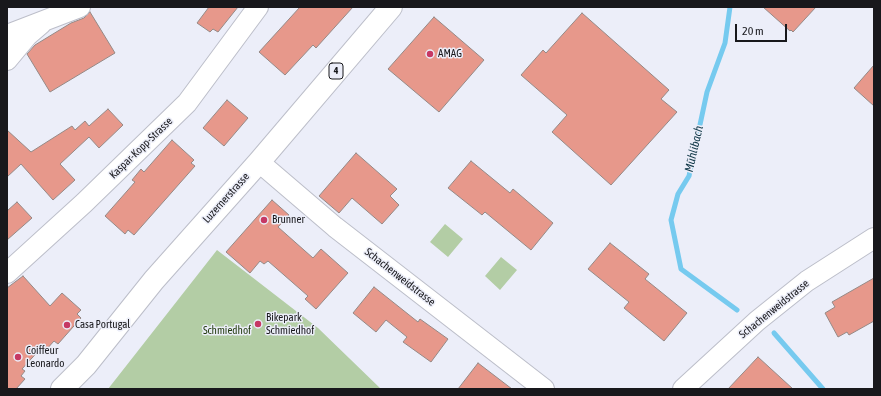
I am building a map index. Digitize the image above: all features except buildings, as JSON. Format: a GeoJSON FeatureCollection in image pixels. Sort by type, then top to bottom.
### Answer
{"type":"FeatureCollection","features":[{"type":"Feature","properties":{"kind":"main road","name":"Luzernerstrasse"},"geometry":{"type":"LineString","coordinates":[[62,389],[86,365],[168,263],[259,162],[391,7]]}},
{"type":"Feature","properties":{"kind":"street"},"geometry":{"type":"LineString","coordinates":[[7,35],[80,7]]}},
{"type":"Feature","properties":{"kind":"street","name":"Kaspar-Kopp-Strasse"},"geometry":{"type":"LineString","coordinates":[[7,273],[84,203],[187,103],[258,7]]}},
{"type":"Feature","properties":{"kind":"street"},"geometry":{"type":"LineString","coordinates":[[7,60],[28,36],[45,20]]}},
{"type":"Feature","properties":{"kind":"street","name":"Schachenweidstrasse"},"geometry":{"type":"LineString","coordinates":[[259,162],[335,227],[544,389]]}},
{"type":"Feature","properties":{"kind":"street","name":"Schachenweidstrasse"},"geometry":{"type":"LineString","coordinates":[[683,389],[757,321],[807,281],[874,238]]}},
{"type":"Feature","properties":{"kind":"green space"},"geometry":{"type":"Polygon","coordinates":[[[445,224],[463,239],[448,257],[430,242],[445,224]]]}},
{"type":"Feature","properties":{"kind":"green space","name":"Schmiedhof"},"geometry":{"type":"Polygon","coordinates":[[[217,250],[318,328],[381,389],[108,389],[217,250]]]}},
{"type":"Feature","properties":{"kind":"green space"},"geometry":{"type":"Polygon","coordinates":[[[501,257],[517,270],[500,290],[485,276],[501,257]]]}},
{"type":"Feature","properties":{"kind":"waterway","name":"Mühlibach"},"geometry":{"type":"LineString","coordinates":[[730,7],[725,43],[707,92],[689,176],[678,194],[671,220],[681,269],[737,310]]}},
{"type":"Feature","properties":{"kind":"waterway","name":"Mühlibach"},"geometry":{"type":"LineString","coordinates":[[774,333],[823,389]]}},
{"type":"Feature","properties":{"kind":"place","name":"AMAG"},"geometry":{"type":"Point","coordinates":[430,54]}},
{"type":"Feature","properties":{"kind":"place","name":"Brunner"},"geometry":{"type":"Point","coordinates":[264,220]}},
{"type":"Feature","properties":{"kind":"place","name":"Bikepark Schmiedhof"},"geometry":{"type":"Point","coordinates":[258,324]}},
{"type":"Feature","properties":{"kind":"place","name":"Casa Portugal"},"geometry":{"type":"Point","coordinates":[67,325]}},
{"type":"Feature","properties":{"kind":"place","name":"Coiffeur Leonardo"},"geometry":{"type":"Point","coordinates":[18,357]}}]}
